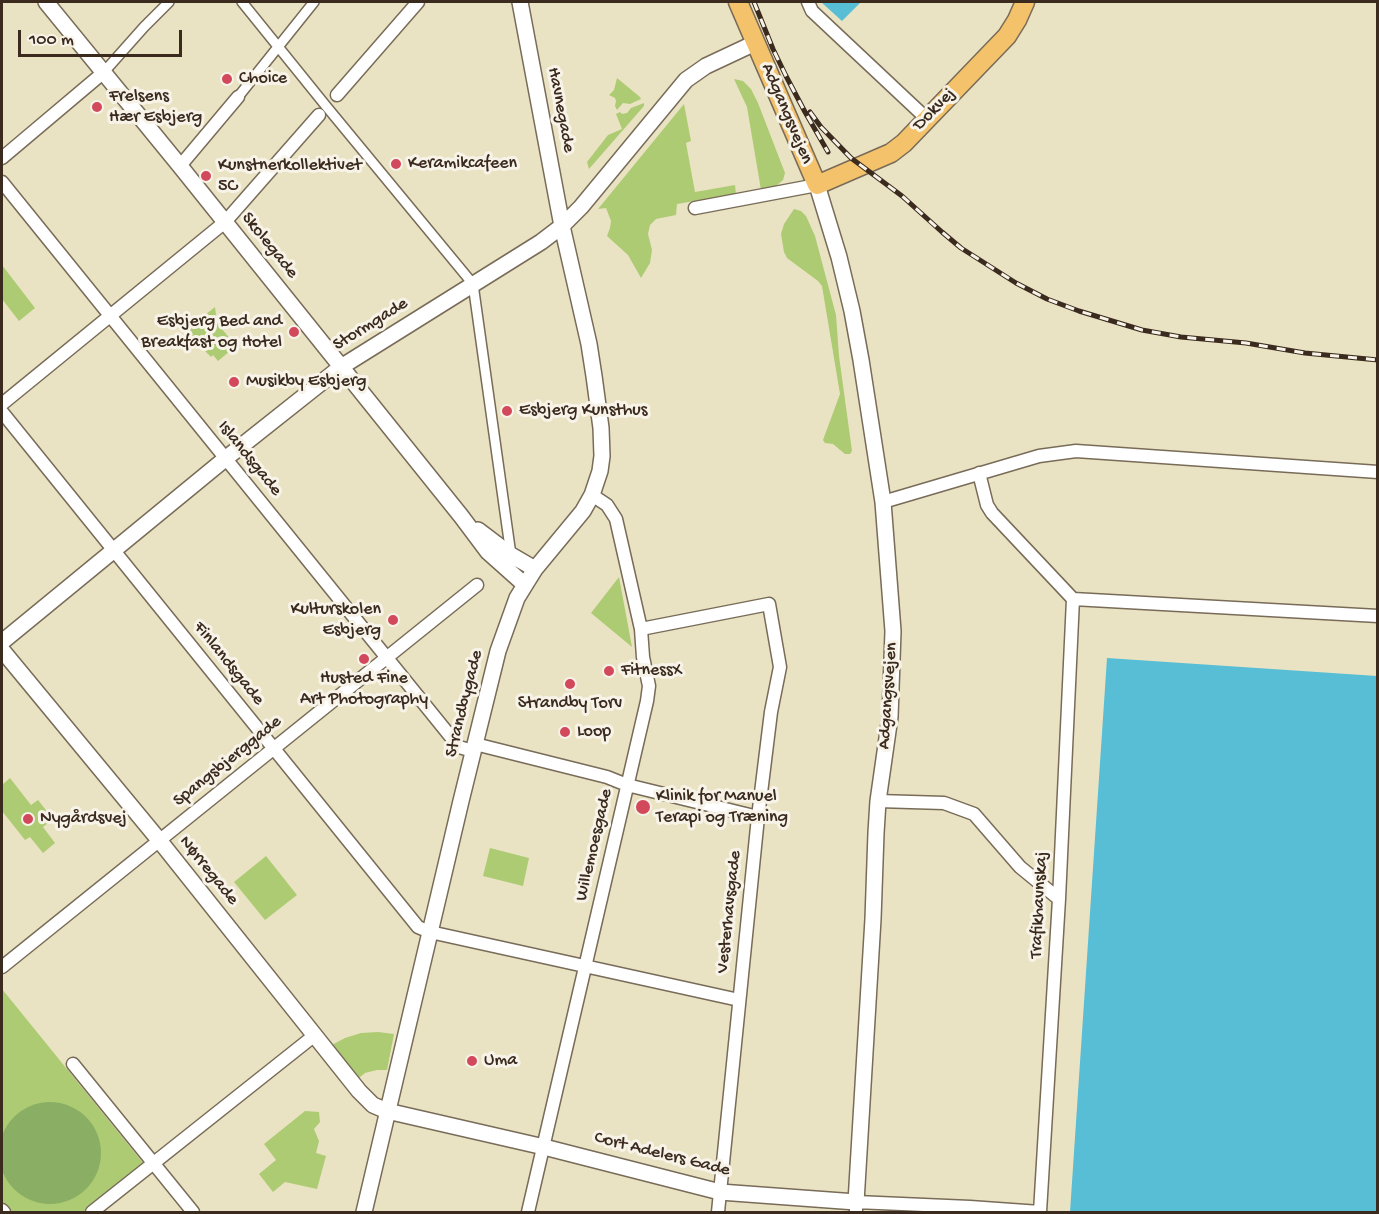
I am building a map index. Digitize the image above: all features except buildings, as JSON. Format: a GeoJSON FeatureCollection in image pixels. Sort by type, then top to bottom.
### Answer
{"type":"FeatureCollection","features":[{"type":"Feature","properties":{"kind":"main road","name":"Adgangsvejen"},"geometry":{"type":"LineString","coordinates":[[738,2],[817,185]]}},
{"type":"Feature","properties":{"kind":"main road","name":"Dokvej"},"geometry":{"type":"LineString","coordinates":[[817,185],[891,153],[904,142],[1007,36],[1025,2]]}},
{"type":"Feature","properties":{"kind":"street","name":"Skolegade"},"geometry":{"type":"LineString","coordinates":[[46,2],[488,552],[525,585]]}},
{"type":"Feature","properties":{"kind":"street"},"geometry":{"type":"LineString","coordinates":[[2,158],[104,72],[170,2]]}},
{"type":"Feature","properties":{"kind":"street"},"geometry":{"type":"LineString","coordinates":[[242,2],[278,47],[322,111],[473,284],[511,555]]}},
{"type":"Feature","properties":{"kind":"street"},"geometry":{"type":"LineString","coordinates":[[180,166],[315,2]]}},
{"type":"Feature","properties":{"kind":"street"},"geometry":{"type":"LineString","coordinates":[[2,404],[225,222],[418,2]]}},
{"type":"Feature","properties":{"kind":"street","name":"Havnegade"},"geometry":{"type":"LineString","coordinates":[[520,2],[562,225]]}},
{"type":"Feature","properties":{"kind":"street"},"geometry":{"type":"LineString","coordinates":[[808,2],[812,11],[926,118]]}},
{"type":"Feature","properties":{"kind":"street","name":"Stormgade"},"geometry":{"type":"LineString","coordinates":[[2,642],[225,459],[341,368],[541,242],[581,207],[686,80],[706,66],[756,44]]}},
{"type":"Feature","properties":{"kind":"street","name":"Islandsgade"},"geometry":{"type":"LineString","coordinates":[[2,182],[459,747],[474,748]]}},
{"type":"Feature","properties":{"kind":"street","name":"Adgangsvejen"},"geometry":{"type":"LineString","coordinates":[[695,208],[817,185],[839,257],[861,360],[883,502],[893,642],[890,717],[878,801],[856,1207]]}},
{"type":"Feature","properties":{"kind":"street","name":"Strandbygade"},"geometry":{"type":"LineString","coordinates":[[364,1212],[498,651],[517,598],[535,569],[582,511],[592,495],[600,471],[601,428],[594,376],[562,225]]}},
{"type":"Feature","properties":{"kind":"street","name":"Finlandsgade"},"geometry":{"type":"LineString","coordinates":[[2,412],[412,921],[418,927],[430,932]]}},
{"type":"Feature","properties":{"kind":"street"},"geometry":{"type":"LineString","coordinates":[[883,502],[1039,456],[1076,451],[1377,472]]}},
{"type":"Feature","properties":{"kind":"street"},"geometry":{"type":"LineString","coordinates":[[979,473],[987,505],[992,513],[1073,599],[1377,616]]}},
{"type":"Feature","properties":{"kind":"street","name":"Willemoesgade"},"geometry":{"type":"LineString","coordinates":[[528,1212],[649,686],[640,629],[616,519],[607,505],[592,495]]}},
{"type":"Feature","properties":{"kind":"street","name":"Skolegade"},"geometry":{"type":"LineString","coordinates":[[461,516],[511,555],[535,569]]}},
{"type":"Feature","properties":{"kind":"street","name":"Spangsbjerggade"},"geometry":{"type":"LineString","coordinates":[[2,967],[477,585]]}},
{"type":"Feature","properties":{"kind":"street","name":"Trafikhavnskaj"},"geometry":{"type":"LineString","coordinates":[[1040,1212],[1059,899],[1073,599]]}},
{"type":"Feature","properties":{"kind":"street","name":"Vesterhavsgade"},"geometry":{"type":"LineString","coordinates":[[640,629],[769,604],[780,667],[771,712],[758,817],[718,1212]]}},
{"type":"Feature","properties":{"kind":"street","name":"Nørregade"},"geometry":{"type":"LineString","coordinates":[[2,650],[159,840],[358,1091],[373,1105],[387,1111]]}},
{"type":"Feature","properties":{"kind":"street"},"geometry":{"type":"LineString","coordinates":[[474,748],[607,777],[627,785],[758,817]]}},
{"type":"Feature","properties":{"kind":"street"},"geometry":{"type":"LineString","coordinates":[[878,801],[944,803],[974,814],[1020,867],[1059,899]]}},
{"type":"Feature","properties":{"kind":"street"},"geometry":{"type":"LineString","coordinates":[[430,932],[739,1000]]}},
{"type":"Feature","properties":{"kind":"street"},"geometry":{"type":"LineString","coordinates":[[92,1212],[315,1035]]}},
{"type":"Feature","properties":{"kind":"street"},"geometry":{"type":"LineString","coordinates":[[73,1064],[193,1212]]}},
{"type":"Feature","properties":{"kind":"street","name":"Cort Adelers Gade"},"geometry":{"type":"LineString","coordinates":[[387,1111],[544,1147],[720,1192],[856,1207],[970,1207],[1040,1212]]}},
{"type":"Feature","properties":{"kind":"green space"},"geometry":{"type":"Polygon","coordinates":[[[617,78],[641,99],[630,104],[623,103],[617,110],[615,98],[609,95],[614,90],[617,78]]]}},
{"type":"Feature","properties":{"kind":"green space"},"geometry":{"type":"Polygon","coordinates":[[[734,79],[743,81],[751,89],[758,103],[785,173],[783,180],[776,186],[761,190],[747,107],[734,79]]]}},
{"type":"Feature","properties":{"kind":"green space"},"geometry":{"type":"Polygon","coordinates":[[[644,103],[644,106],[589,169],[587,162],[608,135],[622,129],[616,114],[627,113],[631,108],[644,103]]]}},
{"type":"Feature","properties":{"kind":"green space"},"geometry":{"type":"Polygon","coordinates":[[[684,104],[691,141],[686,143],[695,192],[735,185],[736,194],[677,204],[676,215],[656,219],[650,225],[648,234],[652,250],[650,263],[641,278],[628,255],[607,236],[611,221],[606,208],[598,209],[684,104]]]}},
{"type":"Feature","properties":{"kind":"green space"},"geometry":{"type":"Polygon","coordinates":[[[794,209],[806,216],[815,236],[836,315],[839,356],[852,451],[850,454],[845,454],[833,444],[825,443],[823,440],[840,394],[822,286],[787,258],[784,252],[781,234],[784,224],[794,209]]]}},
{"type":"Feature","properties":{"kind":"green space"},"geometry":{"type":"Polygon","coordinates":[[[2,265],[35,308],[19,321],[2,299],[2,265]]]}},
{"type":"Feature","properties":{"kind":"green space"},"geometry":{"type":"Polygon","coordinates":[[[215,307],[217,323],[236,346],[218,361],[185,331],[215,307]]]}},
{"type":"Feature","properties":{"kind":"green space"},"geometry":{"type":"Polygon","coordinates":[[[619,577],[632,647],[591,613],[619,577]]]}},
{"type":"Feature","properties":{"kind":"green space"},"geometry":{"type":"Polygon","coordinates":[[[10,778],[31,805],[38,800],[53,819],[43,827],[55,843],[43,853],[30,837],[25,840],[2,811],[2,785],[10,778]]]}},
{"type":"Feature","properties":{"kind":"green space"},"geometry":{"type":"Polygon","coordinates":[[[490,848],[529,858],[523,886],[483,876],[490,848]]]}},
{"type":"Feature","properties":{"kind":"green space"},"geometry":{"type":"Polygon","coordinates":[[[266,856],[297,895],[265,920],[234,882],[266,856]]]}},
{"type":"Feature","properties":{"kind":"green space"},"geometry":{"type":"Polygon","coordinates":[[[2,989],[144,1164],[83,1212],[11,1212],[2,1201],[2,989]]]}},
{"type":"Feature","properties":{"kind":"green space"},"geometry":{"type":"Polygon","coordinates":[[[361,1033],[394,1034],[387,1070],[365,1073],[355,1081],[330,1046],[361,1033]]]}},
{"type":"Feature","properties":{"kind":"green space"},"geometry":{"type":"Polygon","coordinates":[[[50,1102],[70,1105],[79,1110],[93,1124],[98,1133],[101,1153],[98,1173],[93,1182],[79,1196],[70,1201],[50,1204],[30,1201],[21,1196],[7,1182],[2,1173],[-1,1153],[2,1133],[7,1124],[21,1110],[30,1105],[50,1102]]]}},
{"type":"Feature","properties":{"kind":"green space"},"geometry":{"type":"Polygon","coordinates":[[[305,1111],[319,1112],[320,1122],[314,1129],[319,1141],[316,1153],[326,1156],[317,1189],[285,1182],[273,1192],[259,1174],[276,1160],[264,1144],[305,1111]]]}},
{"type":"Feature","properties":{"kind":"water"},"geometry":{"type":"Polygon","coordinates":[[[821,2],[861,2],[842,21],[821,2]]]}},
{"type":"Feature","properties":{"kind":"water"},"geometry":{"type":"Polygon","coordinates":[[[1107,658],[1377,676],[1377,1212],[1070,1212],[1107,658]]]}},
{"type":"Feature","properties":{"kind":"railway"},"geometry":{"type":"LineString","coordinates":[[754,2],[786,76],[828,152]]}},
{"type":"Feature","properties":{"kind":"railway"},"geometry":{"type":"LineString","coordinates":[[810,112],[851,158],[902,196],[961,248],[1016,283],[1047,299],[1142,330],[1305,353],[1378,360]]}},
{"type":"Feature","properties":{"kind":"place","name":"Choice"},"geometry":{"type":"Point","coordinates":[227,79]}},
{"type":"Feature","properties":{"kind":"place","name":"Frelsens Hær Esbjerg"},"geometry":{"type":"Point","coordinates":[97,107]}},
{"type":"Feature","properties":{"kind":"place","name":"Keramikcafeen"},"geometry":{"type":"Point","coordinates":[396,164]}},
{"type":"Feature","properties":{"kind":"place","name":"Kunstnerkollektivet 5C"},"geometry":{"type":"Point","coordinates":[206,176]}},
{"type":"Feature","properties":{"kind":"place","name":"Esbjerg Bed and Breakfast og Hotel"},"geometry":{"type":"Point","coordinates":[294,332]}},
{"type":"Feature","properties":{"kind":"place","name":"Musikby Esbjerg"},"geometry":{"type":"Point","coordinates":[234,382]}},
{"type":"Feature","properties":{"kind":"place","name":"Esbjerg Kunsthus"},"geometry":{"type":"Point","coordinates":[507,411]}},
{"type":"Feature","properties":{"kind":"place","name":"Kulturskolen Esbjerg"},"geometry":{"type":"Point","coordinates":[393,620]}},
{"type":"Feature","properties":{"kind":"place","name":"Husted Fine Art Photography"},"geometry":{"type":"Point","coordinates":[364,659]}},
{"type":"Feature","properties":{"kind":"place","name":"FitnessX"},"geometry":{"type":"Point","coordinates":[609,671]}},
{"type":"Feature","properties":{"kind":"place","name":"Strandby Torv"},"geometry":{"type":"Point","coordinates":[570,684]}},
{"type":"Feature","properties":{"kind":"place","name":"Loop"},"geometry":{"type":"Point","coordinates":[565,732]}},
{"type":"Feature","properties":{"kind":"place","name":"Klinik for Manuel Terapi og Træning"},"geometry":{"type":"Point","coordinates":[643,807]}},
{"type":"Feature","properties":{"kind":"place","name":"Nygårdsvej"},"geometry":{"type":"Point","coordinates":[28,819]}},
{"type":"Feature","properties":{"kind":"place","name":"Uma"},"geometry":{"type":"Point","coordinates":[472,1061]}}]}
